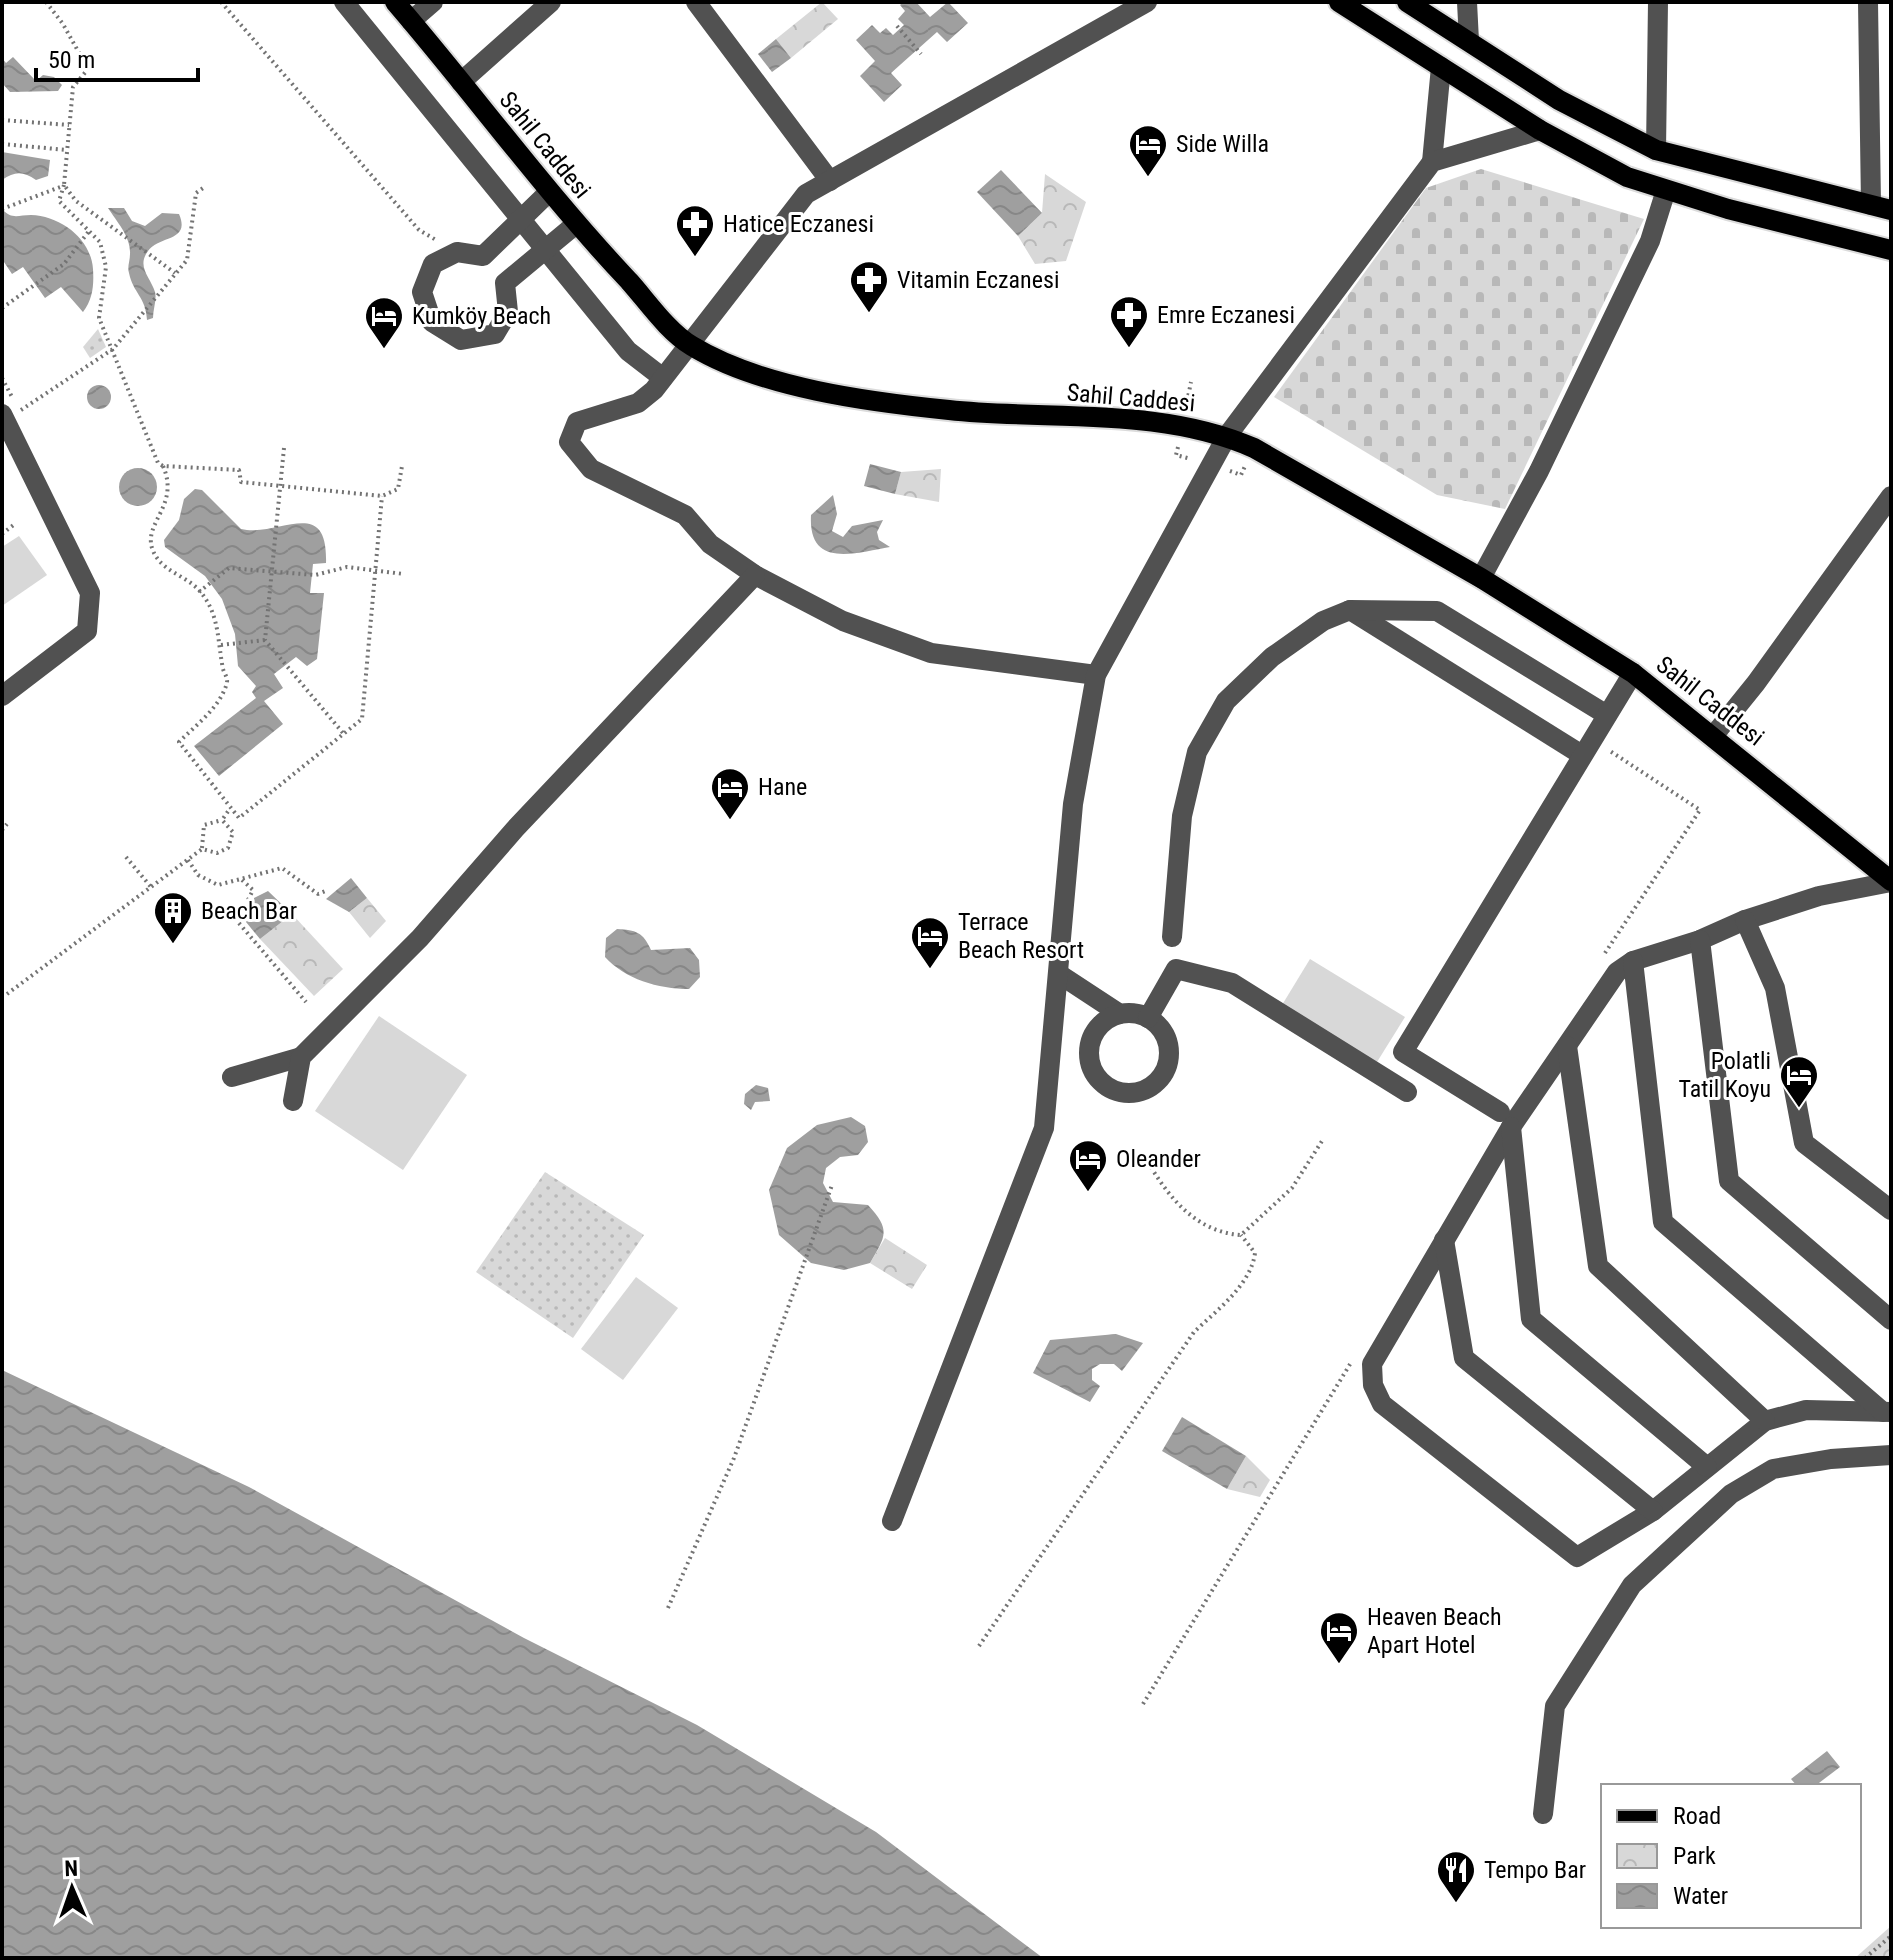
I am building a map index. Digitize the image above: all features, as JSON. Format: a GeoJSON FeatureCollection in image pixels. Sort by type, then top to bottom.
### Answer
{"type":"FeatureCollection","features":[{"type":"Feature","properties":{"kind":"main road","name":"Sahil Caddesi"},"geometry":{"type":"LineString","coordinates":[[395,2],[548,193],[688,344],[751,373],[842,395],[950,411],[1183,425],[1227,436],[1481,578],[1633,673],[1714,735],[1891,882]]}},
{"type":"Feature","properties":{"kind":"main road"},"geometry":{"type":"LineString","coordinates":[[1339,2],[1540,130],[1627,177],[1891,250]]}},
{"type":"Feature","properties":{"kind":"main road"},"geometry":{"type":"LineString","coordinates":[[1407,2],[1559,100],[1656,150],[1881,208]]}},
{"type":"Feature","properties":{"kind":"street"},"geometry":{"type":"LineString","coordinates":[[344,2],[628,351],[663,378]]}},
{"type":"Feature","properties":{"kind":"street"},"geometry":{"type":"LineString","coordinates":[[411,21],[433,2]]}},
{"type":"Feature","properties":{"kind":"street"},"geometry":{"type":"LineString","coordinates":[[461,82],[551,2]]}},
{"type":"Feature","properties":{"kind":"street"},"geometry":{"type":"LineString","coordinates":[[696,2],[830,181]]}},
{"type":"Feature","properties":{"kind":"street"},"geometry":{"type":"LineString","coordinates":[[1096,675],[931,653],[843,621],[755,575],[710,544],[685,515],[591,469],[569,442],[577,422],[638,403],[663,378],[806,194],[1147,2]]}},
{"type":"Feature","properties":{"kind":"street"},"geometry":{"type":"LineString","coordinates":[[1467,2],[1469,41]]}},
{"type":"Feature","properties":{"kind":"street"},"geometry":{"type":"LineString","coordinates":[[1656,150],[1658,2]]}},
{"type":"Feature","properties":{"kind":"street"},"geometry":{"type":"LineString","coordinates":[[1868,2],[1881,208]]}},
{"type":"Feature","properties":{"kind":"street"},"geometry":{"type":"LineString","coordinates":[[892,1521],[1044,1128],[1073,804],[1096,675],[1227,436],[1432,162],[1441,67]]}},
{"type":"Feature","properties":{"kind":"street"},"geometry":{"type":"LineString","coordinates":[[1432,162],[1540,130]]}},
{"type":"Feature","properties":{"kind":"street"},"geometry":{"type":"LineString","coordinates":[[1481,578],[1539,471],[1650,241],[1666,190]]}},
{"type":"Feature","properties":{"kind":"street"},"geometry":{"type":"LineString","coordinates":[[548,193],[483,256],[457,252],[433,264],[422,292],[432,322],[461,340],[495,334],[508,312],[505,283],[576,224]]}},
{"type":"Feature","properties":{"kind":"street"},"geometry":{"type":"LineString","coordinates":[[2,696],[87,631],[90,619],[90,593],[10,413]]}},
{"type":"Feature","properties":{"kind":"street"},"geometry":{"type":"LineString","coordinates":[[1714,735],[1756,683],[1891,496]]}},
{"type":"Feature","properties":{"kind":"street"},"geometry":{"type":"LineString","coordinates":[[232,1077],[301,1057],[420,938],[515,829],[755,575]]}},
{"type":"Feature","properties":{"kind":"street"},"geometry":{"type":"LineString","coordinates":[[1172,937],[1182,816],[1197,752],[1226,701],[1272,657],[1323,621],[1350,610],[1437,611],[1607,715]]}},
{"type":"Feature","properties":{"kind":"street"},"geometry":{"type":"LineString","coordinates":[[1350,610],[1587,748]]}},
{"type":"Feature","properties":{"kind":"street"},"geometry":{"type":"LineString","coordinates":[[1633,673],[1403,1052],[1506,1119],[1531,1319],[1707,1467]]}},
{"type":"Feature","properties":{"kind":"street"},"geometry":{"type":"LineString","coordinates":[[1887,1412],[1806,1410],[1765,1421],[1653,1511],[1577,1557],[1382,1404],[1373,1385],[1372,1364],[1444,1240],[1506,1119],[1567,1046],[1617,972],[1633,961],[1700,940],[1745,920],[1819,896],[1891,882]]}},
{"type":"Feature","properties":{"kind":"street"},"geometry":{"type":"LineString","coordinates":[[1745,920],[1775,988],[1804,1143],[1891,1210]]}},
{"type":"Feature","properties":{"kind":"street"},"geometry":{"type":"LineString","coordinates":[[1700,940],[1729,1181],[1891,1320]]}},
{"type":"Feature","properties":{"kind":"street"},"geometry":{"type":"LineString","coordinates":[[1633,961],[1663,1222],[1887,1412]]}},
{"type":"Feature","properties":{"kind":"street"},"geometry":{"type":"LineString","coordinates":[[1148,1018],[1176,969],[1232,983],[1407,1092]]}},
{"type":"Feature","properties":{"kind":"street"},"geometry":{"type":"LineString","coordinates":[[1059,974],[1120,1014],[1148,1018],[1166,1038],[1168,1065],[1151,1087],[1124,1093],[1102,1083],[1090,1061],[1092,1037],[1099,1027],[1120,1014]]}},
{"type":"Feature","properties":{"kind":"street"},"geometry":{"type":"LineString","coordinates":[[1567,1046],[1598,1266],[1765,1421]]}},
{"type":"Feature","properties":{"kind":"street"},"geometry":{"type":"LineString","coordinates":[[293,1101],[301,1057]]}},
{"type":"Feature","properties":{"kind":"street"},"geometry":{"type":"LineString","coordinates":[[1444,1240],[1464,1358],[1653,1511]]}},
{"type":"Feature","properties":{"kind":"street"},"geometry":{"type":"LineString","coordinates":[[1543,1814],[1555,1706],[1632,1585],[1731,1494],[1773,1469],[1831,1459],[1891,1455]]}},
{"type":"Feature","properties":{"kind":"path"},"geometry":{"type":"LineString","coordinates":[[46,2],[63,24],[88,69],[73,87],[64,185],[59,201],[100,242],[106,267],[99,318],[158,463],[163,466],[239,470],[241,482],[382,496],[398,489],[402,466]]}},
{"type":"Feature","properties":{"kind":"path"},"geometry":{"type":"LineString","coordinates":[[221,2],[419,230],[457,252]]}},
{"type":"Feature","properties":{"kind":"path"},"geometry":{"type":"LineString","coordinates":[[897,26],[921,54]]}},
{"type":"Feature","properties":{"kind":"path"},"geometry":{"type":"LineString","coordinates":[[2,120],[69,125]]}},
{"type":"Feature","properties":{"kind":"path"},"geometry":{"type":"LineString","coordinates":[[2,144],[67,150]]}},
{"type":"Feature","properties":{"kind":"path"},"geometry":{"type":"LineString","coordinates":[[64,185],[76,201],[175,273]]}},
{"type":"Feature","properties":{"kind":"path"},"geometry":{"type":"LineString","coordinates":[[3,208],[64,185]]}},
{"type":"Feature","properties":{"kind":"path"},"geometry":{"type":"LineString","coordinates":[[10,413],[113,349],[187,260],[196,193],[206,186]]}},
{"type":"Feature","properties":{"kind":"path"},"geometry":{"type":"LineString","coordinates":[[2,308],[64,264],[90,230]]}},
{"type":"Feature","properties":{"kind":"path"},"geometry":{"type":"LineString","coordinates":[[284,448],[267,640],[343,733]]}},
{"type":"Feature","properties":{"kind":"path"},"geometry":{"type":"LineString","coordinates":[[163,466],[170,481],[165,507],[152,534],[152,548],[166,569],[199,592],[213,612],[228,682],[217,704],[179,742],[229,810],[239,818],[362,719],[382,496]]}},
{"type":"Feature","properties":{"kind":"path"},"geometry":{"type":"LineString","coordinates":[[2,534],[16,523]]}},
{"type":"Feature","properties":{"kind":"path"},"geometry":{"type":"LineString","coordinates":[[199,592],[229,568],[315,575],[347,567],[404,574]]}},
{"type":"Feature","properties":{"kind":"path"},"geometry":{"type":"LineString","coordinates":[[221,645],[267,640]]}},
{"type":"Feature","properties":{"kind":"path"},"geometry":{"type":"LineString","coordinates":[[1587,748],[1700,810],[1605,954]]}},
{"type":"Feature","properties":{"kind":"path"},"geometry":{"type":"LineString","coordinates":[[7,994],[202,849],[204,825],[222,820],[229,810]]}},
{"type":"Feature","properties":{"kind":"path"},"geometry":{"type":"LineString","coordinates":[[202,849],[217,853],[228,848],[233,832],[222,820]]}},
{"type":"Feature","properties":{"kind":"path"},"geometry":{"type":"LineString","coordinates":[[2,830],[7,824]]}},
{"type":"Feature","properties":{"kind":"path"},"geometry":{"type":"LineString","coordinates":[[126,857],[151,887]]}},
{"type":"Feature","properties":{"kind":"path"},"geometry":{"type":"LineString","coordinates":[[188,860],[198,875],[218,885],[282,868],[318,894],[328,890]]}},
{"type":"Feature","properties":{"kind":"path"},"geometry":{"type":"LineString","coordinates":[[242,880],[253,890],[248,900],[250,907],[238,922],[306,1002]]}},
{"type":"Feature","properties":{"kind":"path"},"geometry":{"type":"LineString","coordinates":[[1241,1235],[1292,1188],[1322,1141]]}},
{"type":"Feature","properties":{"kind":"path"},"geometry":{"type":"LineString","coordinates":[[979,1646],[1194,1332],[1232,1295],[1254,1265],[1255,1253],[1241,1235],[1229,1234],[1189,1214],[1167,1194],[1145,1157]]}},
{"type":"Feature","properties":{"kind":"path"},"geometry":{"type":"LineString","coordinates":[[668,1608],[734,1458],[832,1185]]}},
{"type":"Feature","properties":{"kind":"path"},"geometry":{"type":"LineString","coordinates":[[1143,1704],[1358,1351]]}},
{"type":"Feature","properties":{"kind":"path"},"geometry":{"type":"LineString","coordinates":[[1865,1958],[1891,1936]]}},
{"type":"Feature","properties":{"kind":"green space"},"geometry":{"type":"Polygon","coordinates":[[[822,2],[838,19],[791,58],[776,39],[822,2]]]}},
{"type":"Feature","properties":{"kind":"green space"},"geometry":{"type":"Polygon","coordinates":[[[1481,169],[1644,219],[1505,509],[1437,495],[1274,397],[1426,188],[1481,169]]]}},
{"type":"Feature","properties":{"kind":"green space"},"geometry":{"type":"Polygon","coordinates":[[[1045,174],[1086,202],[1066,261],[1035,264],[1018,236],[1042,213],[1045,174]]]}},
{"type":"Feature","properties":{"kind":"green space"},"geometry":{"type":"Polygon","coordinates":[[[98,329],[106,347],[90,358],[83,347],[98,329]]]}},
{"type":"Feature","properties":{"kind":"green space"},"geometry":{"type":"Polygon","coordinates":[[[941,469],[939,502],[895,494],[901,472],[941,469]]]}},
{"type":"Feature","properties":{"kind":"green space"},"geometry":{"type":"Polygon","coordinates":[[[19,536],[47,575],[2,606],[2,547],[19,536]]]}},
{"type":"Feature","properties":{"kind":"green space"},"geometry":{"type":"Polygon","coordinates":[[[367,898],[386,921],[370,938],[349,912],[367,898]]]}},
{"type":"Feature","properties":{"kind":"green space"},"geometry":{"type":"Polygon","coordinates":[[[292,914],[343,969],[314,996],[260,939],[292,914]]]}},
{"type":"Feature","properties":{"kind":"green space"},"geometry":{"type":"Polygon","coordinates":[[[1310,959],[1405,1017],[1377,1062],[1282,1005],[1310,959]]]}},
{"type":"Feature","properties":{"kind":"green space"},"geometry":{"type":"Polygon","coordinates":[[[379,1016],[467,1075],[403,1170],[315,1111],[379,1016]]]}},
{"type":"Feature","properties":{"kind":"green space"},"geometry":{"type":"Polygon","coordinates":[[[545,1172],[644,1235],[573,1338],[476,1272],[545,1172]]]}},
{"type":"Feature","properties":{"kind":"green space"},"geometry":{"type":"Polygon","coordinates":[[[885,1238],[927,1265],[912,1289],[870,1263],[885,1238]]]}},
{"type":"Feature","properties":{"kind":"green space"},"geometry":{"type":"Polygon","coordinates":[[[636,1277],[678,1308],[623,1380],[581,1349],[636,1277]]]}},
{"type":"Feature","properties":{"kind":"green space"},"geometry":{"type":"Polygon","coordinates":[[[1246,1456],[1270,1480],[1260,1497],[1227,1489],[1246,1456]]]}},
{"type":"Feature","properties":{"kind":"green space"},"geometry":{"type":"Polygon","coordinates":[[[1891,1926],[1891,1958],[1855,1958],[1891,1926]]]}},
{"type":"Feature","properties":{"kind":"water"},"geometry":{"type":"Polygon","coordinates":[[[916,2],[930,17],[948,2],[968,23],[947,42],[937,32],[891,73],[902,85],[884,102],[860,76],[875,61],[856,40],[872,25],[880,33],[886,28],[893,35],[904,25],[898,19],[905,11],[900,5],[916,2]]]}},
{"type":"Feature","properties":{"kind":"water"},"geometry":{"type":"Polygon","coordinates":[[[776,39],[791,58],[772,72],[758,54],[776,39]]]}},
{"type":"Feature","properties":{"kind":"water"},"geometry":{"type":"Polygon","coordinates":[[[13,57],[36,81],[43,75],[54,77],[62,85],[58,91],[10,92],[2,83],[2,58],[6,63],[13,57]]]}},
{"type":"Feature","properties":{"kind":"water"},"geometry":{"type":"Polygon","coordinates":[[[2,152],[50,160],[48,176],[36,180],[19,173],[2,180],[2,152]]]}},
{"type":"Feature","properties":{"kind":"water"},"geometry":{"type":"Polygon","coordinates":[[[1001,170],[1042,213],[1018,236],[977,192],[1001,170]]]}},
{"type":"Feature","properties":{"kind":"water"},"geometry":{"type":"Polygon","coordinates":[[[108,208],[124,208],[132,221],[145,226],[162,213],[179,214],[181,229],[153,246],[143,262],[155,295],[153,318],[147,320],[144,306],[133,286],[128,268],[128,242],[108,208]]]}},
{"type":"Feature","properties":{"kind":"water"},"geometry":{"type":"Polygon","coordinates":[[[2,209],[12,216],[42,216],[53,220],[80,239],[91,258],[93,275],[91,297],[83,312],[61,287],[45,298],[23,267],[12,274],[2,259],[2,209]]]}},
{"type":"Feature","properties":{"kind":"water"},"geometry":{"type":"Polygon","coordinates":[[[99,385],[110,392],[111,397],[104,408],[99,409],[88,402],[87,397],[94,386],[99,385]]]}},
{"type":"Feature","properties":{"kind":"water"},"geometry":{"type":"Polygon","coordinates":[[[870,464],[901,472],[895,494],[864,486],[870,464]]]}},
{"type":"Feature","properties":{"kind":"water"},"geometry":{"type":"Polygon","coordinates":[[[138,468],[152,473],[157,487],[152,501],[138,506],[124,501],[119,487],[124,473],[138,468]]]}},
{"type":"Feature","properties":{"kind":"water"},"geometry":{"type":"Polygon","coordinates":[[[195,489],[202,490],[241,529],[310,524],[319,530],[324,542],[326,563],[313,564],[310,593],[324,593],[317,659],[307,666],[296,657],[274,674],[283,688],[264,701],[283,724],[219,776],[194,746],[256,698],[252,692],[256,686],[238,666],[235,634],[222,599],[205,576],[165,547],[164,540],[179,520],[184,499],[195,489]]]}},
{"type":"Feature","properties":{"kind":"water"},"geometry":{"type":"Polygon","coordinates":[[[833,495],[837,514],[832,531],[843,537],[852,526],[883,520],[877,532],[879,540],[890,547],[836,554],[817,544],[812,532],[811,515],[833,495]]]}},
{"type":"Feature","properties":{"kind":"water"},"geometry":{"type":"Polygon","coordinates":[[[351,878],[367,898],[349,912],[326,899],[351,878]]]}},
{"type":"Feature","properties":{"kind":"water"},"geometry":{"type":"Polygon","coordinates":[[[268,891],[292,914],[260,939],[246,922],[254,911],[254,898],[268,891]]]}},
{"type":"Feature","properties":{"kind":"water"},"geometry":{"type":"Polygon","coordinates":[[[617,929],[638,933],[651,950],[690,948],[699,960],[700,977],[689,989],[677,989],[632,977],[605,957],[606,938],[617,929]]]}},
{"type":"Feature","properties":{"kind":"water"},"geometry":{"type":"Polygon","coordinates":[[[756,1085],[768,1088],[770,1101],[755,1102],[751,1110],[744,1104],[745,1094],[756,1085]]]}},
{"type":"Feature","properties":{"kind":"water"},"geometry":{"type":"Polygon","coordinates":[[[851,1117],[865,1126],[868,1142],[858,1155],[840,1157],[826,1168],[823,1183],[833,1202],[868,1205],[880,1221],[884,1233],[870,1263],[844,1270],[811,1263],[779,1235],[769,1190],[787,1148],[817,1125],[851,1117]]]}},
{"type":"Feature","properties":{"kind":"water"},"geometry":{"type":"Polygon","coordinates":[[[1116,1334],[1143,1343],[1122,1371],[1114,1364],[1100,1364],[1092,1369],[1092,1380],[1100,1386],[1090,1402],[1033,1373],[1050,1340],[1116,1334]]]}},
{"type":"Feature","properties":{"kind":"water"},"geometry":{"type":"Polygon","coordinates":[[[2,1370],[249,1487],[524,1638],[697,1725],[876,1832],[1043,1958],[2,1958],[2,1370]]]}},
{"type":"Feature","properties":{"kind":"water"},"geometry":{"type":"Polygon","coordinates":[[[1182,1417],[1246,1456],[1227,1489],[1162,1451],[1182,1417]]]}},
{"type":"Feature","properties":{"kind":"water"},"geometry":{"type":"Polygon","coordinates":[[[1827,1751],[1840,1767],[1818,1784],[1795,1784],[1791,1779],[1827,1751]]]}},
{"type":"Feature","properties":{"kind":"place","name":"Side Willa"},"geometry":{"type":"Point","coordinates":[1148,178]}},
{"type":"Feature","properties":{"kind":"place","name":"Hatice Eczanesi"},"geometry":{"type":"Point","coordinates":[695,258]}},
{"type":"Feature","properties":{"kind":"place","name":"Vitamin Eczanesi"},"geometry":{"type":"Point","coordinates":[869,314]}},
{"type":"Feature","properties":{"kind":"place","name":"Emre Eczanesi"},"geometry":{"type":"Point","coordinates":[1129,349]}},
{"type":"Feature","properties":{"kind":"place","name":"Kumköy Beach"},"geometry":{"type":"Point","coordinates":[384,350]}},
{"type":"Feature","properties":{"kind":"place","name":"Hane"},"geometry":{"type":"Point","coordinates":[730,821]}},
{"type":"Feature","properties":{"kind":"place","name":"Beach Bar"},"geometry":{"type":"Point","coordinates":[173,945]}},
{"type":"Feature","properties":{"kind":"place","name":"Terrace Beach Resort"},"geometry":{"type":"Point","coordinates":[930,970]}},
{"type":"Feature","properties":{"kind":"place","name":"Polatli Tatil Koyu"},"geometry":{"type":"Point","coordinates":[1799,1109]}},
{"type":"Feature","properties":{"kind":"place","name":"Oleander"},"geometry":{"type":"Point","coordinates":[1088,1193]}},
{"type":"Feature","properties":{"kind":"place","name":"Heaven Beach Apart Hotel"},"geometry":{"type":"Point","coordinates":[1339,1665]}},
{"type":"Feature","properties":{"kind":"place","name":"Tempo Bar"},"geometry":{"type":"Point","coordinates":[1456,1904]}}]}
